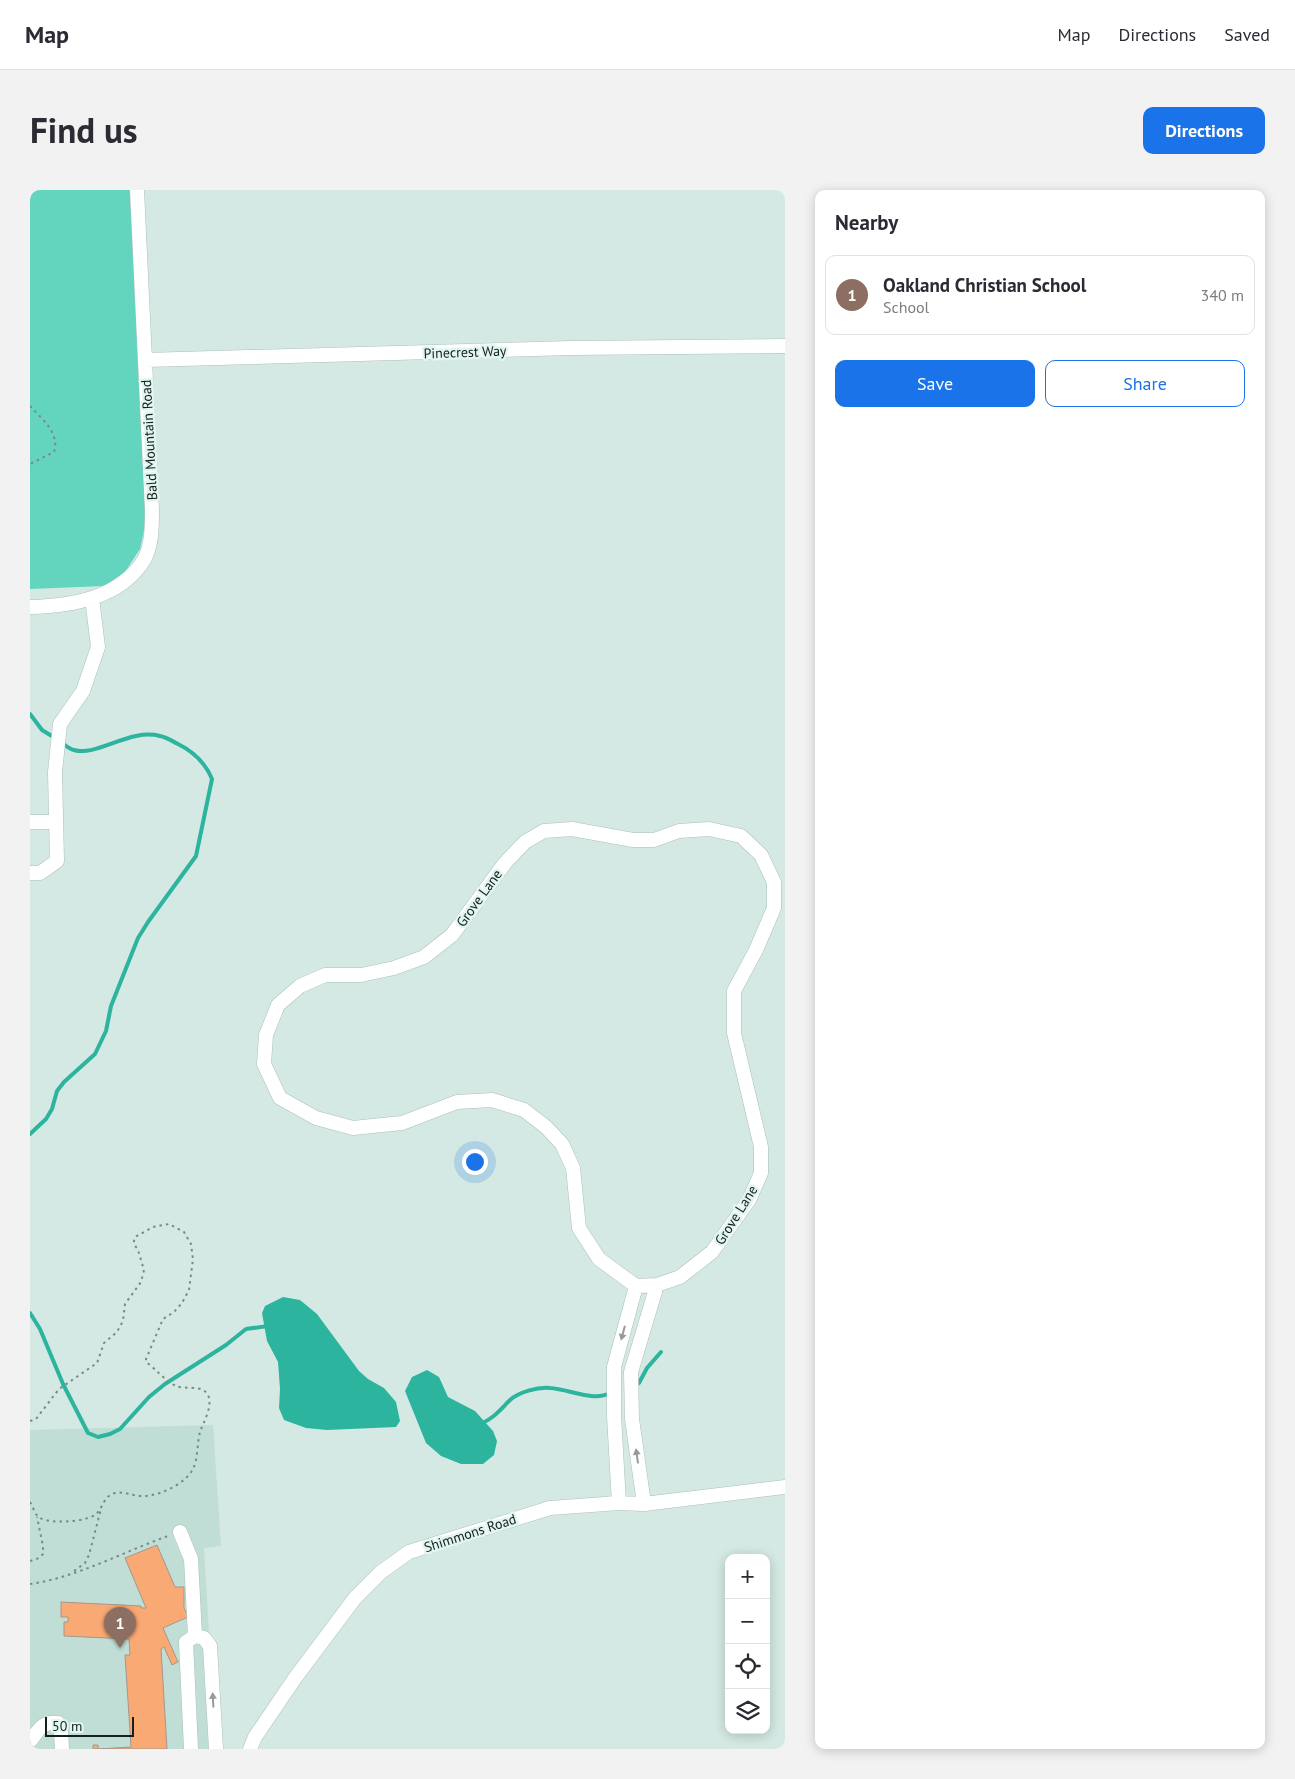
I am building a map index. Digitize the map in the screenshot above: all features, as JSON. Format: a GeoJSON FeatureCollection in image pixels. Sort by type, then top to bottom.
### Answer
{"type":"FeatureCollection","features":[{"type":"Feature","properties":{"kind":"street","name":"Bald Mountain Road"},"geometry":{"type":"LineString","coordinates":[[30,607],[78,602],[100,596],[124,583],[144,558],[149,542],[152,510],[137,190]]}},
{"type":"Feature","properties":{"kind":"street","name":"Pinecrest Way"},"geometry":{"type":"LineString","coordinates":[[145,360],[571,348],[785,346]]}},
{"type":"Feature","properties":{"kind":"street"},"geometry":{"type":"LineString","coordinates":[[30,873],[40,873],[57,861],[55,772],[60,724],[83,690],[98,647],[92,598]]}},
{"type":"Feature","properties":{"kind":"street"},"geometry":{"type":"LineString","coordinates":[[30,822],[56,822]]}},
{"type":"Feature","properties":{"kind":"street","name":"Grove Lane"},"geometry":{"type":"LineString","coordinates":[[572,829],[633,840],[654,840],[679,831],[709,829],[741,836],[761,856],[774,882],[774,908],[756,950],[734,991],[734,1033],[761,1147],[761,1173],[749,1200],[712,1252],[680,1277],[657,1285],[636,1286],[599,1259],[579,1228],[572,1168],[562,1144],[546,1127],[524,1110],[492,1100],[457,1102],[402,1123],[353,1128],[316,1118],[280,1098],[264,1064],[266,1035],[278,1006],[300,986],[324,975],[360,975],[394,968],[424,957],[452,935],[505,863],[525,842],[544,832],[572,829]]}},
{"type":"Feature","properties":{"kind":"street"},"geometry":{"type":"LineString","coordinates":[[644,1504],[632,1418],[630,1372],[657,1285]]}},
{"type":"Feature","properties":{"kind":"street"},"geometry":{"type":"LineString","coordinates":[[619,1503],[614,1416],[614,1367],[636,1286]]}},
{"type":"Feature","properties":{"kind":"street","name":"Shimmons Road"},"geometry":{"type":"LineString","coordinates":[[250,1749],[255,1737],[295,1678],[355,1598],[381,1572],[409,1552],[550,1508],[619,1503],[644,1504],[785,1487]]}},
{"type":"Feature","properties":{"kind":"street"},"geometry":{"type":"LineString","coordinates":[[180,1532],[191,1558],[195,1636]]}},
{"type":"Feature","properties":{"kind":"street"},"geometry":{"type":"LineString","coordinates":[[191,1749],[186,1642],[195,1636],[204,1638],[210,1646],[216,1749]]}},
{"type":"Feature","properties":{"kind":"street"},"geometry":{"type":"LineString","coordinates":[[30,1741],[40,1727],[49,1722],[58,1724],[61,1732],[62,1749]]}},
{"type":"Feature","properties":{"kind":"path"},"geometry":{"type":"LineString","coordinates":[[30,406],[48,426],[53,434],[56,446],[54,452],[30,464]]}},
{"type":"Feature","properties":{"kind":"path"},"geometry":{"type":"LineString","coordinates":[[30,1421],[36,1419],[59,1389],[97,1363],[104,1343],[117,1332],[123,1321],[125,1304],[140,1282],[144,1270],[138,1250],[134,1244],[135,1237],[153,1227],[169,1224],[184,1232],[191,1244],[193,1259],[189,1290],[182,1303],[174,1312],[163,1319],[146,1362],[175,1386],[202,1390],[208,1395],[209,1408],[200,1433],[193,1469],[184,1480],[162,1492],[145,1496],[133,1496],[123,1493],[114,1493],[107,1496],[98,1513],[83,1520],[68,1522],[42,1520],[37,1517]]}},
{"type":"Feature","properties":{"kind":"path"},"geometry":{"type":"LineString","coordinates":[[30,1502],[37,1517],[43,1546],[43,1554],[39,1558],[30,1560]]}},
{"type":"Feature","properties":{"kind":"path"},"geometry":{"type":"LineString","coordinates":[[70,1574],[84,1563],[89,1555],[102,1506]]}},
{"type":"Feature","properties":{"kind":"path"},"geometry":{"type":"LineString","coordinates":[[30,1584],[70,1574],[180,1532]]}},
{"type":"Feature","properties":{"kind":"shaded area"},"geometry":{"type":"Polygon","coordinates":[[[30,190],[130,190],[146,522],[140,549],[125,572],[104,586],[30,589],[30,190]]]}},
{"type":"Feature","properties":{"kind":"shaded area"},"geometry":{"type":"Polygon","coordinates":[[[283,1297],[300,1300],[317,1314],[359,1371],[368,1379],[384,1388],[396,1402],[400,1421],[396,1427],[327,1430],[306,1428],[284,1420],[279,1408],[278,1362],[267,1341],[262,1313],[265,1306],[283,1297]]]}},
{"type":"Feature","properties":{"kind":"shaded area"},"geometry":{"type":"Polygon","coordinates":[[[427,1370],[439,1377],[448,1397],[475,1411],[493,1431],[497,1441],[494,1455],[483,1464],[461,1464],[441,1456],[426,1443],[405,1391],[412,1377],[427,1370]]]}},
{"type":"Feature","properties":{"kind":"shaded area"},"geometry":{"type":"Polygon","coordinates":[[[213,1425],[221,1546],[204,1548],[216,1749],[30,1749],[30,1430],[213,1425]]]}},
{"type":"Feature","properties":{"kind":"building"},"geometry":{"type":"Polygon","coordinates":[[[157,1545],[175,1587],[184,1587],[184,1608],[188,1617],[163,1628],[178,1662],[172,1665],[164,1647],[161,1649],[167,1749],[98,1749],[131,1747],[125,1655],[130,1655],[129,1639],[64,1636],[64,1622],[68,1622],[68,1617],[61,1617],[61,1602],[141,1606],[141,1608],[146,1608],[125,1558],[157,1545]]]}},
{"type":"Feature","properties":{"kind":"building"},"geometry":{"type":"Polygon","coordinates":[[[93,1745],[98,1745],[98,1749],[93,1749],[93,1745]]]}},
{"type":"Feature","properties":{"kind":"waterway"},"geometry":{"type":"LineString","coordinates":[[30,714],[42,730],[55,738]]}},
{"type":"Feature","properties":{"kind":"waterway"},"geometry":{"type":"LineString","coordinates":[[30,1134],[46,1119],[52,1109],[57,1091],[64,1082],[95,1054],[106,1031],[111,1006],[138,938],[196,856],[212,779],[206,767],[194,754],[169,739],[162,737],[137,736],[93,750],[83,751],[67,747],[61,742]]}},
{"type":"Feature","properties":{"kind":"waterway"},"geometry":{"type":"LineString","coordinates":[[30,1313],[40,1329],[63,1384],[88,1433],[98,1437],[120,1429],[149,1397],[165,1384],[226,1345],[246,1329],[268,1326]]}},
{"type":"Feature","properties":{"kind":"waterway"},"geometry":{"type":"LineString","coordinates":[[635,1386],[661,1352]]}},
{"type":"Feature","properties":{"kind":"waterway"},"geometry":{"type":"LineString","coordinates":[[480,1424],[493,1417],[514,1397],[534,1389],[550,1388],[589,1396],[610,1393]]}},
{"type":"Feature","properties":{"kind":"place","name":"Oakland Christian School"},"geometry":{"type":"Point","coordinates":[120,1648]}}]}
